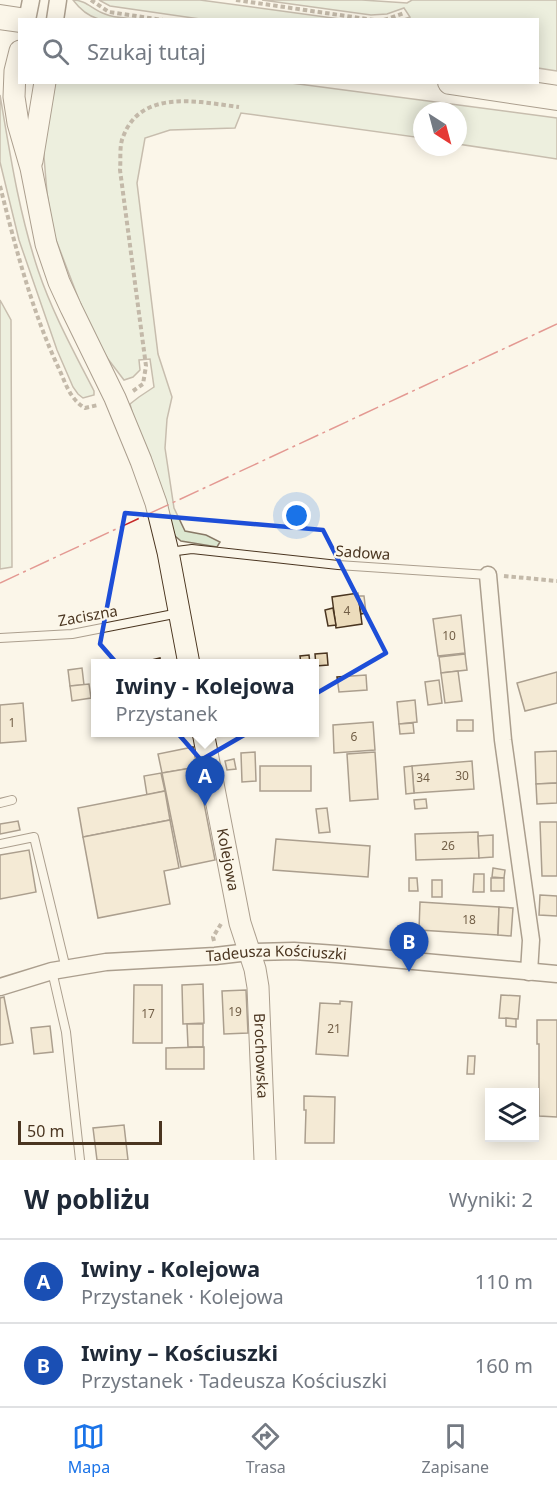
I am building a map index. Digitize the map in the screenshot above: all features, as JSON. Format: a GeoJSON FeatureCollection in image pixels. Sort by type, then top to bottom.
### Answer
{"type":"FeatureCollection","features":[{"type":"Feature","properties":{"kind":"main road"},"geometry":{"type":"LineString","coordinates":[[0,17],[18,20]]}},
{"type":"Feature","properties":{"kind":"main road"},"geometry":{"type":"LineString","coordinates":[[463,84],[557,98]]}},
{"type":"Feature","properties":{"kind":"street"},"geometry":{"type":"LineString","coordinates":[[27,18],[31,0]]}},
{"type":"Feature","properties":{"kind":"street"},"geometry":{"type":"LineString","coordinates":[[56,18],[58,0]]}},
{"type":"Feature","properties":{"kind":"street"},"geometry":{"type":"LineString","coordinates":[[18,59],[15,70],[14,97],[46,244],[59,282],[116,398],[156,503],[168,552],[188,659]]}},
{"type":"Feature","properties":{"kind":"street"},"geometry":{"type":"LineString","coordinates":[[31,168],[45,84]]}},
{"type":"Feature","properties":{"kind":"street"},"geometry":{"type":"LineString","coordinates":[[488,575],[503,740],[531,940],[529,972]]}},
{"type":"Feature","properties":{"kind":"street","name":"Kolejowa"},"geometry":{"type":"LineString","coordinates":[[204,737],[240,923],[249,952]]}},
{"type":"Feature","properties":{"kind":"street","name":"Tadeusza Kościuszki"},"geometry":{"type":"LineString","coordinates":[[0,987],[59,970],[106,962],[249,952],[294,951],[336,954],[557,974]]}},
{"type":"Feature","properties":{"kind":"street","name":"Brochowska"},"geometry":{"type":"LineString","coordinates":[[249,952],[258,987],[265,1160]]}},
{"type":"Feature","properties":{"kind":"lane","name":"Sadowa"},"geometry":{"type":"LineString","coordinates":[[168,552],[192,549],[338,565],[488,575]]}},
{"type":"Feature","properties":{"kind":"lane","name":"Zaciszna"},"geometry":{"type":"LineString","coordinates":[[0,638],[72,634],[179,613]]}},
{"type":"Feature","properties":{"kind":"lane"},"geometry":{"type":"LineString","coordinates":[[0,803],[12,800]]}},
{"type":"Feature","properties":{"kind":"lane"},"geometry":{"type":"LineString","coordinates":[[0,844],[34,837],[59,970],[80,1160]]}},
{"type":"Feature","properties":{"kind":"path"},"geometry":{"type":"LineString","coordinates":[[91,0],[109,12],[150,18]]}},
{"type":"Feature","properties":{"kind":"path"},"geometry":{"type":"LineString","coordinates":[[236,0],[360,18]]}},
{"type":"Feature","properties":{"kind":"path"},"geometry":{"type":"LineString","coordinates":[[390,18],[404,13]]}},
{"type":"Feature","properties":{"kind":"path"},"geometry":{"type":"LineString","coordinates":[[0,186],[19,260],[49,348],[72,396],[78,405],[84,408],[116,398],[130,393],[143,384],[146,366],[120,170],[122,138],[132,119],[156,104],[188,100],[239,107]]}},
{"type":"Feature","properties":{"kind":"path"},"geometry":{"type":"LineString","coordinates":[[488,575],[557,581]]}},
{"type":"Feature","properties":{"kind":"highlighted area"},"geometry":{"type":"Polygon","coordinates":[[[125,513],[323,530],[386,653],[201,760],[100,644],[125,513]]]}},
{"type":"Feature","properties":{"kind":"green space"},"geometry":{"type":"Polygon","coordinates":[[[73,0],[120,18],[98,18],[80,8],[73,0]]]}},
{"type":"Feature","properties":{"kind":"green space"},"geometry":{"type":"Polygon","coordinates":[[[99,0],[200,0],[333,18],[193,18],[110,6],[99,0]]]}},
{"type":"Feature","properties":{"kind":"green space"},"geometry":{"type":"Polygon","coordinates":[[[262,0],[362,0],[407,3],[412,0],[557,0],[557,71],[539,68],[539,18],[407,18],[410,17],[404,8],[387,14],[371,15],[262,0]]]}},
{"type":"Feature","properties":{"kind":"green space"},"geometry":{"type":"Polygon","coordinates":[[[52,84],[299,84],[435,102],[413,102],[413,137],[241,113],[235,128],[170,130],[145,138],[137,183],[158,354],[172,397],[167,419],[165,448],[174,508],[185,531],[206,535],[220,542],[217,547],[181,541],[175,536],[130,404],[154,387],[150,359],[139,360],[140,370],[133,377],[124,380],[92,334],[53,232],[44,157],[44,120],[52,84]]]}},
{"type":"Feature","properties":{"kind":"green space"},"geometry":{"type":"Polygon","coordinates":[[[0,95],[11,161],[31,249],[44,286],[94,395],[83,398],[73,387],[57,350],[19,240],[0,162],[0,95]]]}},
{"type":"Feature","properties":{"kind":"green space"},"geometry":{"type":"Polygon","coordinates":[[[467,106],[557,118],[557,159],[467,145],[467,106]]]}},
{"type":"Feature","properties":{"kind":"green space"},"geometry":{"type":"Polygon","coordinates":[[[0,300],[11,320],[12,567],[0,569],[0,300]]]}},
{"type":"Feature","properties":{"kind":"building"},"geometry":{"type":"Polygon","coordinates":[[[358,593],[362,624],[336,628],[332,597],[358,593]]]}},
{"type":"Feature","properties":{"kind":"building"},"geometry":{"type":"Polygon","coordinates":[[[358,596],[364,596],[366,613],[361,614],[358,596]]]}},
{"type":"Feature","properties":{"kind":"building"},"geometry":{"type":"Polygon","coordinates":[[[333,608],[336,625],[328,626],[325,610],[333,608]]]}},
{"type":"Feature","properties":{"kind":"building"},"geometry":{"type":"Polygon","coordinates":[[[461,615],[465,653],[438,656],[433,619],[461,615]]]}},
{"type":"Feature","properties":{"kind":"building"},"geometry":{"type":"Polygon","coordinates":[[[327,653],[328,665],[319,666],[319,659],[315,659],[315,654],[327,653]]]}},
{"type":"Feature","properties":{"kind":"building"},"geometry":{"type":"Polygon","coordinates":[[[465,654],[467,670],[441,673],[439,657],[465,654]]]}},
{"type":"Feature","properties":{"kind":"building"},"geometry":{"type":"Polygon","coordinates":[[[309,655],[309,659],[300,659],[300,656],[309,655]]]}},
{"type":"Feature","properties":{"kind":"building"},"geometry":{"type":"Polygon","coordinates":[[[82,668],[84,685],[70,686],[68,670],[82,668]]]}},
{"type":"Feature","properties":{"kind":"building"},"geometry":{"type":"Polygon","coordinates":[[[458,671],[462,701],[445,703],[441,673],[458,671]]]}},
{"type":"Feature","properties":{"kind":"building"},"geometry":{"type":"Polygon","coordinates":[[[557,672],[557,703],[525,711],[517,683],[557,672]]]}},
{"type":"Feature","properties":{"kind":"building"},"geometry":{"type":"Polygon","coordinates":[[[366,675],[367,690],[339,692],[337,677],[366,675]]]}},
{"type":"Feature","properties":{"kind":"building"},"geometry":{"type":"Polygon","coordinates":[[[439,680],[442,703],[428,705],[425,682],[439,680]]]}},
{"type":"Feature","properties":{"kind":"building"},"geometry":{"type":"Polygon","coordinates":[[[89,684],[91,698],[72,701],[70,686],[89,684]]]}},
{"type":"Feature","properties":{"kind":"building"},"geometry":{"type":"Polygon","coordinates":[[[415,700],[417,722],[399,724],[397,702],[415,700]]]}},
{"type":"Feature","properties":{"kind":"building"},"geometry":{"type":"Polygon","coordinates":[[[23,703],[26,741],[0,743],[0,705],[23,703]]]}},
{"type":"Feature","properties":{"kind":"building"},"geometry":{"type":"Polygon","coordinates":[[[457,720],[473,720],[473,731],[457,731],[457,720]]]}},
{"type":"Feature","properties":{"kind":"building"},"geometry":{"type":"Polygon","coordinates":[[[373,722],[375,750],[334,753],[333,725],[373,722]]]}},
{"type":"Feature","properties":{"kind":"building"},"geometry":{"type":"Polygon","coordinates":[[[413,723],[414,733],[400,734],[399,724],[413,723]]]}},
{"type":"Feature","properties":{"kind":"building"},"geometry":{"type":"Polygon","coordinates":[[[193,747],[197,767],[162,773],[158,754],[193,747]]]}},
{"type":"Feature","properties":{"kind":"building"},"geometry":{"type":"Polygon","coordinates":[[[557,751],[557,783],[536,784],[535,752],[557,751]]]}},
{"type":"Feature","properties":{"kind":"building"},"geometry":{"type":"Polygon","coordinates":[[[255,752],[256,781],[242,782],[241,753],[255,752]]]}},
{"type":"Feature","properties":{"kind":"building"},"geometry":{"type":"Polygon","coordinates":[[[375,752],[378,799],[350,801],[347,754],[375,752]]]}},
{"type":"Feature","properties":{"kind":"building"},"geometry":{"type":"Polygon","coordinates":[[[234,759],[236,769],[227,770],[225,761],[234,759]]]}},
{"type":"Feature","properties":{"kind":"building"},"geometry":{"type":"Polygon","coordinates":[[[472,761],[474,789],[414,793],[412,766],[472,761]]]}},
{"type":"Feature","properties":{"kind":"building"},"geometry":{"type":"Polygon","coordinates":[[[260,766],[311,766],[311,791],[260,791],[260,766]]]}},
{"type":"Feature","properties":{"kind":"building"},"geometry":{"type":"Polygon","coordinates":[[[412,766],[414,793],[406,794],[404,767],[412,766]]]}},
{"type":"Feature","properties":{"kind":"building"},"geometry":{"type":"Polygon","coordinates":[[[197,767],[215,860],[181,867],[162,773],[197,767]]]}},
{"type":"Feature","properties":{"kind":"building"},"geometry":{"type":"Polygon","coordinates":[[[161,773],[165,791],[147,795],[144,776],[161,773]]]}},
{"type":"Feature","properties":{"kind":"building"},"geometry":{"type":"Polygon","coordinates":[[[557,783],[557,803],[537,804],[536,784],[557,783]]]}},
{"type":"Feature","properties":{"kind":"building"},"geometry":{"type":"Polygon","coordinates":[[[165,791],[170,820],[83,837],[78,808],[165,791]]]}},
{"type":"Feature","properties":{"kind":"building"},"geometry":{"type":"Polygon","coordinates":[[[426,799],[427,808],[415,809],[414,800],[426,799]]]}},
{"type":"Feature","properties":{"kind":"building"},"geometry":{"type":"Polygon","coordinates":[[[327,808],[330,832],[319,833],[316,809],[327,808]]]}},
{"type":"Feature","properties":{"kind":"building"},"geometry":{"type":"Polygon","coordinates":[[[170,820],[179,868],[164,871],[170,904],[98,918],[83,837],[170,820]]]}},
{"type":"Feature","properties":{"kind":"building"},"geometry":{"type":"Polygon","coordinates":[[[18,821],[20,830],[0,834],[0,824],[18,821]]]}},
{"type":"Feature","properties":{"kind":"building"},"geometry":{"type":"Polygon","coordinates":[[[540,822],[557,822],[557,876],[542,876],[540,822]]]}},
{"type":"Feature","properties":{"kind":"building"},"geometry":{"type":"Polygon","coordinates":[[[478,832],[479,858],[416,860],[415,834],[478,832]]]}},
{"type":"Feature","properties":{"kind":"building"},"geometry":{"type":"Polygon","coordinates":[[[493,835],[493,857],[479,858],[478,836],[493,835]]]}},
{"type":"Feature","properties":{"kind":"building"},"geometry":{"type":"Polygon","coordinates":[[[276,839],[370,846],[368,877],[273,870],[276,839]]]}},
{"type":"Feature","properties":{"kind":"building"},"geometry":{"type":"Polygon","coordinates":[[[29,850],[36,892],[0,899],[0,855],[29,850]]]}},
{"type":"Feature","properties":{"kind":"building"},"geometry":{"type":"Polygon","coordinates":[[[493,868],[505,870],[504,878],[492,877],[493,868]]]}},
{"type":"Feature","properties":{"kind":"building"},"geometry":{"type":"Polygon","coordinates":[[[474,874],[484,874],[484,892],[473,892],[474,874]]]}},
{"type":"Feature","properties":{"kind":"building"},"geometry":{"type":"Polygon","coordinates":[[[409,878],[417,878],[418,891],[409,891],[409,878]]]}},
{"type":"Feature","properties":{"kind":"building"},"geometry":{"type":"Polygon","coordinates":[[[491,878],[504,878],[504,891],[491,891],[491,878]]]}},
{"type":"Feature","properties":{"kind":"building"},"geometry":{"type":"Polygon","coordinates":[[[432,880],[442,880],[442,897],[432,897],[432,880]]]}},
{"type":"Feature","properties":{"kind":"building"},"geometry":{"type":"Polygon","coordinates":[[[540,895],[557,896],[557,916],[539,915],[540,895]]]}},
{"type":"Feature","properties":{"kind":"building"},"geometry":{"type":"Polygon","coordinates":[[[420,902],[499,907],[498,935],[419,930],[420,902]]]}},
{"type":"Feature","properties":{"kind":"building"},"geometry":{"type":"Polygon","coordinates":[[[499,907],[513,908],[511,936],[498,935],[499,907]]]}},
{"type":"Feature","properties":{"kind":"building"},"geometry":{"type":"Polygon","coordinates":[[[203,984],[204,1023],[183,1024],[182,985],[203,984]]]}},
{"type":"Feature","properties":{"kind":"building"},"geometry":{"type":"Polygon","coordinates":[[[134,985],[162,985],[162,1043],[133,1043],[134,985]]]}},
{"type":"Feature","properties":{"kind":"building"},"geometry":{"type":"Polygon","coordinates":[[[246,990],[248,1033],[224,1034],[222,991],[246,990]]]}},
{"type":"Feature","properties":{"kind":"building"},"geometry":{"type":"Polygon","coordinates":[[[501,995],[520,996],[518,1019],[499,1018],[501,995]]]}},
{"type":"Feature","properties":{"kind":"building"},"geometry":{"type":"Polygon","coordinates":[[[4,997],[13,1043],[0,1045],[0,998],[4,997]]]}},
{"type":"Feature","properties":{"kind":"building"},"geometry":{"type":"Polygon","coordinates":[[[340,1001],[352,1002],[348,1056],[316,1054],[320,1003],[340,1004],[340,1001]]]}},
{"type":"Feature","properties":{"kind":"building"},"geometry":{"type":"Polygon","coordinates":[[[506,1018],[516,1019],[516,1027],[506,1026],[506,1018]]]}},
{"type":"Feature","properties":{"kind":"building"},"geometry":{"type":"Polygon","coordinates":[[[537,1020],[557,1020],[557,1117],[539,1116],[539,1044],[537,1044],[537,1020]]]}},
{"type":"Feature","properties":{"kind":"building"},"geometry":{"type":"Polygon","coordinates":[[[187,1024],[203,1024],[203,1047],[188,1047],[187,1024]]]}},
{"type":"Feature","properties":{"kind":"building"},"geometry":{"type":"Polygon","coordinates":[[[50,1026],[53,1052],[34,1054],[31,1028],[50,1026]]]}},
{"type":"Feature","properties":{"kind":"building"},"geometry":{"type":"Polygon","coordinates":[[[204,1047],[204,1069],[166,1069],[166,1048],[204,1047]]]}},
{"type":"Feature","properties":{"kind":"building"},"geometry":{"type":"Polygon","coordinates":[[[468,1056],[475,1056],[474,1074],[467,1074],[468,1056]]]}},
{"type":"Feature","properties":{"kind":"building"},"geometry":{"type":"Polygon","coordinates":[[[304,1096],[335,1097],[334,1143],[305,1143],[304,1096]]]}},
{"type":"Feature","properties":{"kind":"building"},"geometry":{"type":"Polygon","coordinates":[[[124,1125],[128,1160],[97,1160],[93,1128],[124,1125]]]}},
{"type":"Feature","properties":{"kind":"power"},"geometry":{"type":"LineString","coordinates":[[0,583],[557,324]]}},
{"type":"Feature","properties":{"kind":"place","name":"Iwiny - Kolejowa"},"geometry":{"type":"Point","coordinates":[205,806]}},
{"type":"Feature","properties":{"kind":"place","name":"Iwiny – Kościuszki"},"geometry":{"type":"Point","coordinates":[409,972]}}]}
